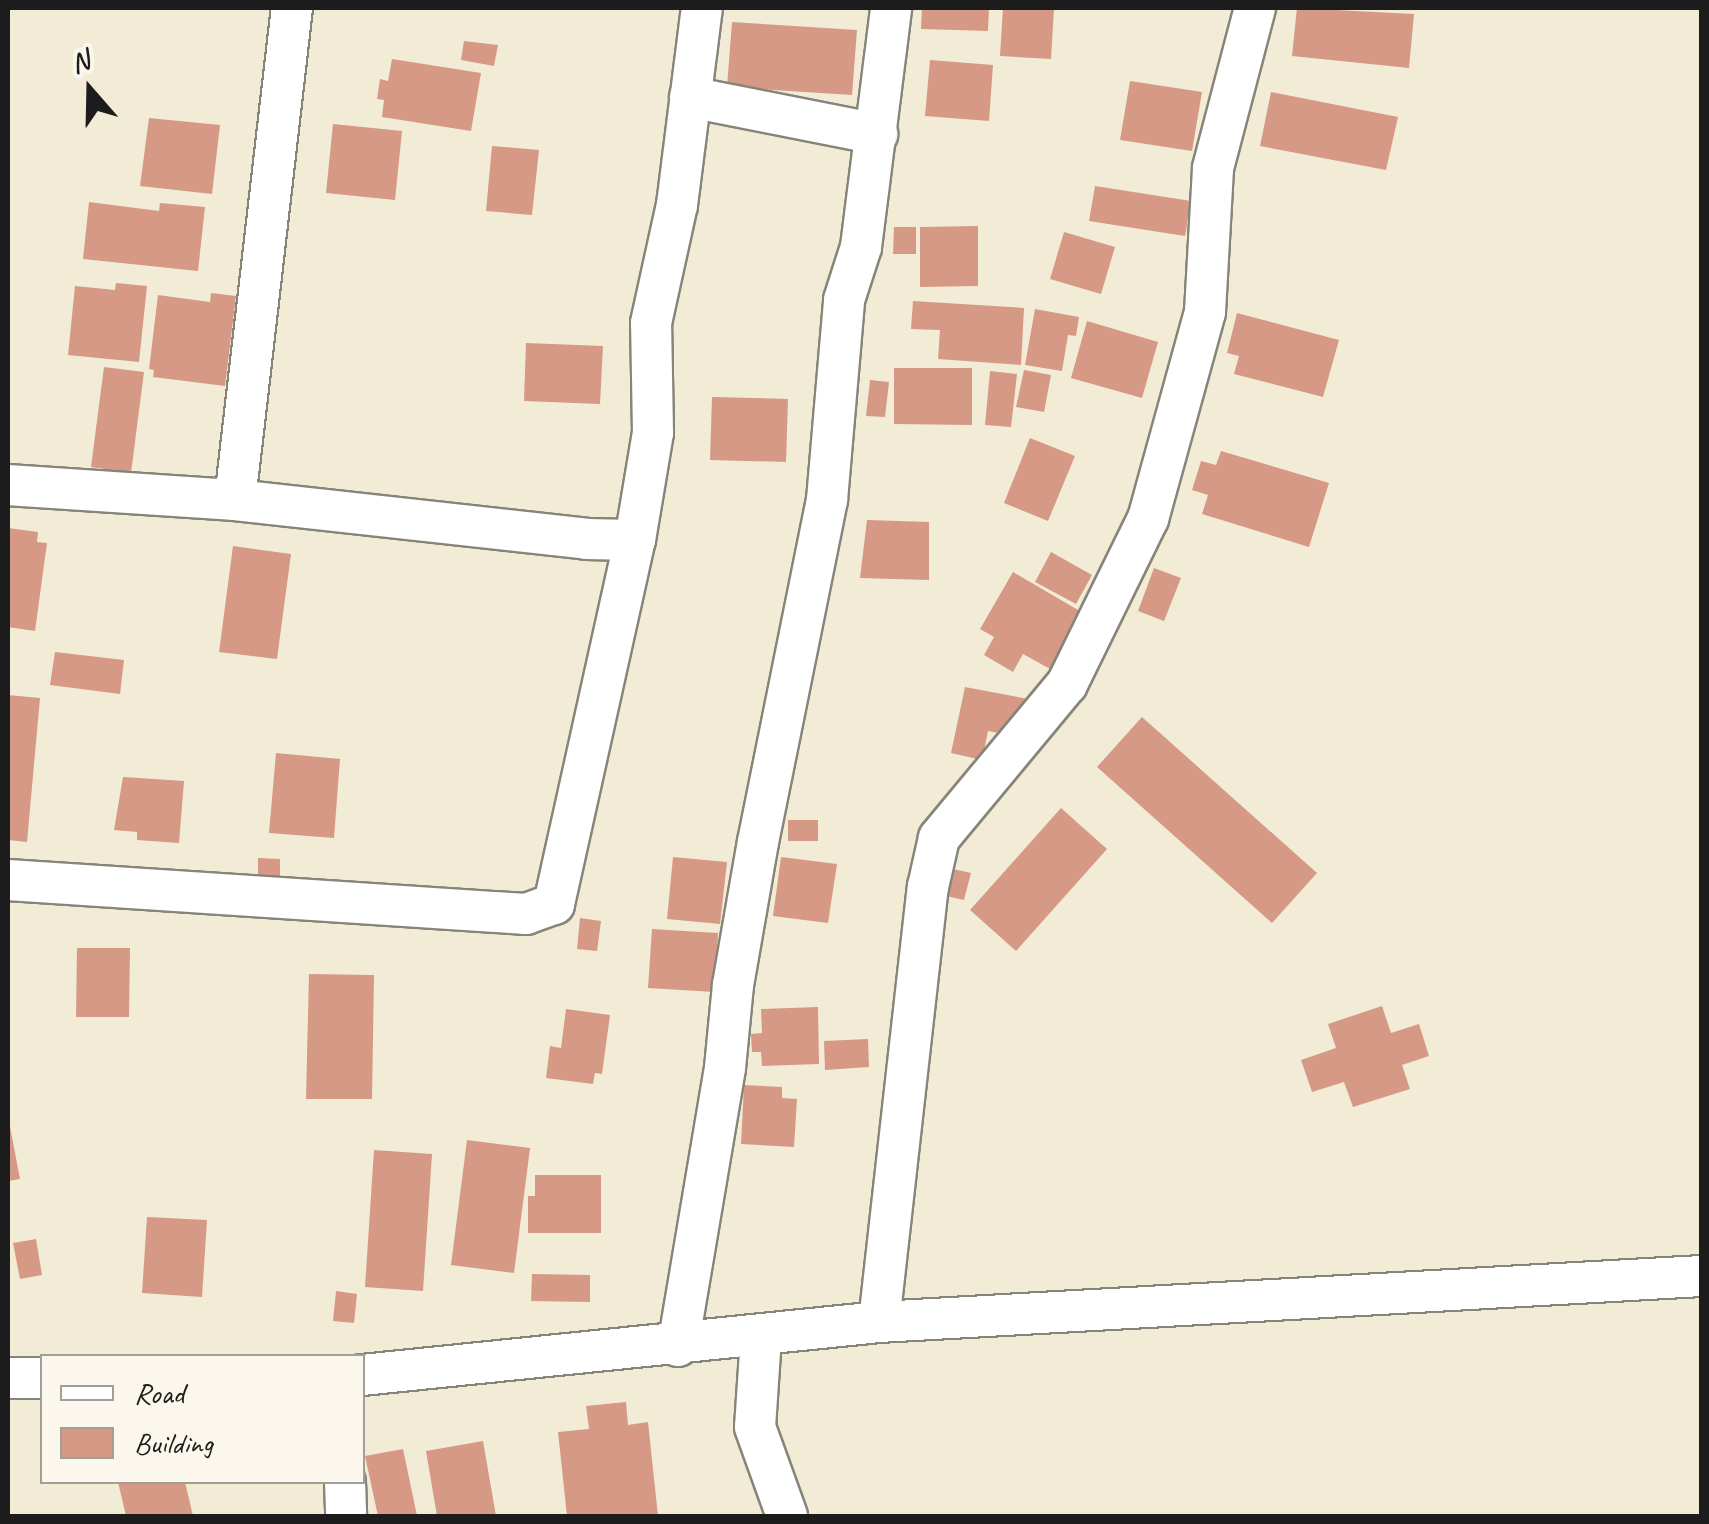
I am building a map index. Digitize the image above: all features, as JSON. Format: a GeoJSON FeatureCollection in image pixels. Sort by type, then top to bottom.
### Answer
{"type":"FeatureCollection","features":[{"type":"Feature","properties":{"kind":"street"},"geometry":{"type":"LineString","coordinates":[[235,500],[292,8]]}},
{"type":"Feature","properties":{"kind":"street"},"geometry":{"type":"LineString","coordinates":[[8,880],[526,914],[554,904],[635,540],[653,433],[651,324],[676,205],[702,8]]}},
{"type":"Feature","properties":{"kind":"street"},"geometry":{"type":"LineString","coordinates":[[678,1346],[726,1068],[734,985],[758,842],[827,500],[844,300],[862,247],[891,8]]}},
{"type":"Feature","properties":{"kind":"street"},"geometry":{"type":"LineString","coordinates":[[879,1322],[928,887],[940,838],[1067,684],[1148,519],[1205,312],[1214,168],[1255,8]]}},
{"type":"Feature","properties":{"kind":"street"},"geometry":{"type":"LineString","coordinates":[[690,96],[876,134]]}},
{"type":"Feature","properties":{"kind":"street"},"geometry":{"type":"LineString","coordinates":[[8,485],[235,500],[586,539],[635,540]]}},
{"type":"Feature","properties":{"kind":"street"},"geometry":{"type":"LineString","coordinates":[[365,1376],[879,1322],[1702,1276]]}},
{"type":"Feature","properties":{"kind":"street"},"geometry":{"type":"LineString","coordinates":[[761,1337],[756,1427],[787,1516]]}},
{"type":"Feature","properties":{"kind":"street"},"geometry":{"type":"LineString","coordinates":[[8,1378],[40,1378]]}},
{"type":"Feature","properties":{"kind":"street"},"geometry":{"type":"LineString","coordinates":[[345,1484],[346,1516]]}},
{"type":"Feature","properties":{"kind":"building"},"geometry":{"type":"Polygon","coordinates":[[[922,8],[989,8],[988,31],[921,29],[922,8]]]}},
{"type":"Feature","properties":{"kind":"building"},"geometry":{"type":"Polygon","coordinates":[[[1003,8],[1054,8],[1051,59],[1000,56],[1003,8]]]}},
{"type":"Feature","properties":{"kind":"building"},"geometry":{"type":"Polygon","coordinates":[[[1297,8],[1414,14],[1409,68],[1292,56],[1297,8]]]}},
{"type":"Feature","properties":{"kind":"building"},"geometry":{"type":"Polygon","coordinates":[[[732,22],[857,30],[852,95],[727,87],[732,22]]]}},
{"type":"Feature","properties":{"kind":"building"},"geometry":{"type":"Polygon","coordinates":[[[464,41],[498,45],[494,66],[461,60],[464,41]]]}},
{"type":"Feature","properties":{"kind":"building"},"geometry":{"type":"Polygon","coordinates":[[[392,59],[481,73],[471,131],[382,117],[384,100],[377,99],[380,79],[388,81],[392,59]]]}},
{"type":"Feature","properties":{"kind":"building"},"geometry":{"type":"Polygon","coordinates":[[[930,60],[993,65],[989,121],[925,116],[930,60]]]}},
{"type":"Feature","properties":{"kind":"building"},"geometry":{"type":"Polygon","coordinates":[[[1130,81],[1202,92],[1192,151],[1120,140],[1130,81]]]}},
{"type":"Feature","properties":{"kind":"building"},"geometry":{"type":"Polygon","coordinates":[[[1271,92],[1398,117],[1386,170],[1260,146],[1271,92]]]}},
{"type":"Feature","properties":{"kind":"building"},"geometry":{"type":"Polygon","coordinates":[[[149,118],[220,125],[212,194],[140,186],[149,118]]]}},
{"type":"Feature","properties":{"kind":"building"},"geometry":{"type":"Polygon","coordinates":[[[333,124],[402,131],[395,200],[326,193],[333,124]]]}},
{"type":"Feature","properties":{"kind":"building"},"geometry":{"type":"Polygon","coordinates":[[[492,146],[539,150],[532,215],[486,211],[492,146]]]}},
{"type":"Feature","properties":{"kind":"building"},"geometry":{"type":"Polygon","coordinates":[[[1095,186],[1191,201],[1185,236],[1089,221],[1095,186]]]}},
{"type":"Feature","properties":{"kind":"building"},"geometry":{"type":"Polygon","coordinates":[[[89,202],[159,211],[160,203],[205,207],[198,271],[83,259],[89,202]]]}},
{"type":"Feature","properties":{"kind":"building"},"geometry":{"type":"Polygon","coordinates":[[[978,226],[978,286],[920,287],[920,227],[978,226]]]}},
{"type":"Feature","properties":{"kind":"building"},"geometry":{"type":"Polygon","coordinates":[[[894,227],[916,227],[916,254],[893,254],[894,227]]]}},
{"type":"Feature","properties":{"kind":"building"},"geometry":{"type":"Polygon","coordinates":[[[1064,232],[1115,247],[1101,294],[1050,279],[1064,232]]]}},
{"type":"Feature","properties":{"kind":"building"},"geometry":{"type":"Polygon","coordinates":[[[116,283],[147,286],[139,362],[68,355],[75,286],[115,290],[116,283]]]}},
{"type":"Feature","properties":{"kind":"building"},"geometry":{"type":"Polygon","coordinates":[[[211,293],[236,296],[225,386],[153,377],[154,370],[149,369],[158,295],[210,302],[211,293]]]}},
{"type":"Feature","properties":{"kind":"building"},"geometry":{"type":"Polygon","coordinates":[[[913,301],[1024,308],[1021,365],[938,359],[940,330],[911,329],[913,301]]]}},
{"type":"Feature","properties":{"kind":"building"},"geometry":{"type":"Polygon","coordinates":[[[1035,309],[1079,317],[1076,336],[1068,335],[1062,371],[1025,365],[1035,309]]]}},
{"type":"Feature","properties":{"kind":"building"},"geometry":{"type":"Polygon","coordinates":[[[1237,313],[1339,340],[1323,397],[1234,374],[1239,356],[1227,353],[1237,313]]]}},
{"type":"Feature","properties":{"kind":"building"},"geometry":{"type":"Polygon","coordinates":[[[1087,321],[1158,342],[1142,398],[1071,378],[1087,321]]]}},
{"type":"Feature","properties":{"kind":"building"},"geometry":{"type":"Polygon","coordinates":[[[526,343],[603,346],[600,404],[524,401],[526,343]]]}},
{"type":"Feature","properties":{"kind":"building"},"geometry":{"type":"Polygon","coordinates":[[[104,367],[144,372],[131,473],[91,467],[104,367]]]}},
{"type":"Feature","properties":{"kind":"building"},"geometry":{"type":"Polygon","coordinates":[[[894,368],[972,368],[972,425],[894,424],[894,368]]]}},
{"type":"Feature","properties":{"kind":"building"},"geometry":{"type":"Polygon","coordinates":[[[1024,370],[1051,375],[1044,412],[1016,407],[1024,370]]]}},
{"type":"Feature","properties":{"kind":"building"},"geometry":{"type":"Polygon","coordinates":[[[990,371],[1017,374],[1011,427],[985,425],[990,371]]]}},
{"type":"Feature","properties":{"kind":"building"},"geometry":{"type":"Polygon","coordinates":[[[870,380],[889,382],[885,417],[866,416],[870,380]]]}},
{"type":"Feature","properties":{"kind":"building"},"geometry":{"type":"Polygon","coordinates":[[[712,397],[788,399],[786,462],[710,460],[712,397]]]}},
{"type":"Feature","properties":{"kind":"building"},"geometry":{"type":"Polygon","coordinates":[[[1030,438],[1075,456],[1048,521],[1004,503],[1030,438]]]}},
{"type":"Feature","properties":{"kind":"building"},"geometry":{"type":"Polygon","coordinates":[[[1221,451],[1329,483],[1309,547],[1202,514],[1208,495],[1192,490],[1201,461],[1216,465],[1221,451]]]}},
{"type":"Feature","properties":{"kind":"building"},"geometry":{"type":"Polygon","coordinates":[[[867,520],[929,522],[929,580],[860,578],[867,520]]]}},
{"type":"Feature","properties":{"kind":"building"},"geometry":{"type":"Polygon","coordinates":[[[8,528],[38,532],[37,542],[47,543],[35,631],[8,627],[8,528]]]}},
{"type":"Feature","properties":{"kind":"building"},"geometry":{"type":"Polygon","coordinates":[[[233,546],[291,554],[277,659],[219,652],[233,546]]]}},
{"type":"Feature","properties":{"kind":"building"},"geometry":{"type":"Polygon","coordinates":[[[1051,552],[1092,575],[1076,604],[1035,582],[1051,552]]]}},
{"type":"Feature","properties":{"kind":"building"},"geometry":{"type":"Polygon","coordinates":[[[1154,568],[1181,578],[1164,621],[1138,611],[1154,568]]]}},
{"type":"Feature","properties":{"kind":"building"},"geometry":{"type":"Polygon","coordinates":[[[1013,572],[1085,614],[1052,670],[1023,654],[1013,672],[984,655],[994,637],[980,629],[1013,572]]]}},
{"type":"Feature","properties":{"kind":"building"},"geometry":{"type":"Polygon","coordinates":[[[55,652],[124,660],[120,694],[50,685],[55,652]]]}},
{"type":"Feature","properties":{"kind":"building"},"geometry":{"type":"Polygon","coordinates":[[[965,687],[1028,699],[1023,724],[1007,720],[1005,734],[988,731],[982,760],[951,753],[965,687]]]}},
{"type":"Feature","properties":{"kind":"building"},"geometry":{"type":"Polygon","coordinates":[[[8,695],[40,698],[27,842],[8,840],[8,695]]]}},
{"type":"Feature","properties":{"kind":"building"},"geometry":{"type":"Polygon","coordinates":[[[1142,717],[1317,873],[1272,923],[1097,767],[1142,717]]]}},
{"type":"Feature","properties":{"kind":"building"},"geometry":{"type":"Polygon","coordinates":[[[276,753],[340,759],[334,838],[269,833],[276,753]]]}},
{"type":"Feature","properties":{"kind":"building"},"geometry":{"type":"Polygon","coordinates":[[[123,777],[184,781],[179,843],[137,840],[137,832],[114,830],[123,777]]]}},
{"type":"Feature","properties":{"kind":"building"},"geometry":{"type":"Polygon","coordinates":[[[1061,808],[1107,849],[1016,951],[970,910],[1061,808]]]}},
{"type":"Feature","properties":{"kind":"building"},"geometry":{"type":"Polygon","coordinates":[[[788,820],[818,820],[818,841],[788,841],[788,820]]]}},
{"type":"Feature","properties":{"kind":"building"},"geometry":{"type":"Polygon","coordinates":[[[673,857],[727,862],[720,924],[667,919],[673,857]]]}},
{"type":"Feature","properties":{"kind":"building"},"geometry":{"type":"Polygon","coordinates":[[[781,857],[837,864],[828,923],[773,916],[781,857]]]}},
{"type":"Feature","properties":{"kind":"building"},"geometry":{"type":"Polygon","coordinates":[[[258,858],[280,859],[280,887],[258,887],[258,858]]]}},
{"type":"Feature","properties":{"kind":"building"},"geometry":{"type":"Polygon","coordinates":[[[953,869],[971,873],[964,900],[946,896],[953,869]]]}},
{"type":"Feature","properties":{"kind":"building"},"geometry":{"type":"Polygon","coordinates":[[[580,918],[601,921],[597,951],[577,949],[580,918]]]}},
{"type":"Feature","properties":{"kind":"building"},"geometry":{"type":"Polygon","coordinates":[[[652,929],[718,933],[715,992],[648,988],[652,929]]]}},
{"type":"Feature","properties":{"kind":"building"},"geometry":{"type":"Polygon","coordinates":[[[77,948],[130,948],[129,1017],[76,1017],[77,948]]]}},
{"type":"Feature","properties":{"kind":"building"},"geometry":{"type":"Polygon","coordinates":[[[309,974],[374,975],[372,1099],[306,1099],[309,974]]]}},
{"type":"Feature","properties":{"kind":"building"},"geometry":{"type":"Polygon","coordinates":[[[1382,1006],[1391,1033],[1419,1024],[1429,1056],[1402,1065],[1410,1089],[1353,1107],[1344,1082],[1312,1092],[1301,1060],[1336,1048],[1328,1024],[1382,1006]]]}},
{"type":"Feature","properties":{"kind":"building"},"geometry":{"type":"Polygon","coordinates":[[[818,1007],[819,1064],[762,1066],[761,1052],[752,1052],[751,1034],[762,1033],[761,1009],[818,1007]]]}},
{"type":"Feature","properties":{"kind":"building"},"geometry":{"type":"Polygon","coordinates":[[[566,1009],[610,1015],[602,1074],[595,1073],[593,1084],[546,1078],[550,1046],[561,1048],[566,1009]]]}},
{"type":"Feature","properties":{"kind":"building"},"geometry":{"type":"Polygon","coordinates":[[[868,1039],[869,1067],[825,1070],[824,1041],[868,1039]]]}},
{"type":"Feature","properties":{"kind":"building"},"geometry":{"type":"Polygon","coordinates":[[[744,1085],[782,1087],[782,1098],[797,1099],[794,1147],[741,1144],[744,1085]]]}},
{"type":"Feature","properties":{"kind":"building"},"geometry":{"type":"Polygon","coordinates":[[[8,1116],[20,1179],[8,1181],[8,1116]]]}},
{"type":"Feature","properties":{"kind":"building"},"geometry":{"type":"Polygon","coordinates":[[[467,1140],[530,1148],[514,1273],[451,1265],[467,1140]]]}},
{"type":"Feature","properties":{"kind":"building"},"geometry":{"type":"Polygon","coordinates":[[[374,1150],[432,1154],[423,1291],[365,1287],[374,1150]]]}},
{"type":"Feature","properties":{"kind":"building"},"geometry":{"type":"Polygon","coordinates":[[[535,1175],[601,1175],[601,1233],[528,1233],[528,1196],[535,1196],[535,1175]]]}},
{"type":"Feature","properties":{"kind":"building"},"geometry":{"type":"Polygon","coordinates":[[[147,1217],[207,1220],[202,1297],[142,1293],[147,1217]]]}},
{"type":"Feature","properties":{"kind":"building"},"geometry":{"type":"Polygon","coordinates":[[[36,1239],[42,1275],[20,1279],[13,1243],[36,1239]]]}},
{"type":"Feature","properties":{"kind":"building"},"geometry":{"type":"Polygon","coordinates":[[[532,1274],[590,1275],[590,1302],[531,1301],[532,1274]]]}},
{"type":"Feature","properties":{"kind":"building"},"geometry":{"type":"Polygon","coordinates":[[[336,1291],[357,1294],[354,1323],[333,1321],[336,1291]]]}},
{"type":"Feature","properties":{"kind":"building"},"geometry":{"type":"Polygon","coordinates":[[[626,1402],[628,1425],[648,1422],[658,1516],[567,1516],[558,1432],[589,1429],[586,1406],[626,1402]]]}},
{"type":"Feature","properties":{"kind":"building"},"geometry":{"type":"Polygon","coordinates":[[[483,1441],[496,1516],[437,1516],[426,1451],[483,1441]]]}},
{"type":"Feature","properties":{"kind":"building"},"geometry":{"type":"Polygon","coordinates":[[[403,1449],[417,1516],[378,1516],[365,1456],[403,1449]]]}},
{"type":"Feature","properties":{"kind":"building"},"geometry":{"type":"Polygon","coordinates":[[[118,1484],[185,1484],[193,1516],[126,1516],[118,1484]]]}}]}
